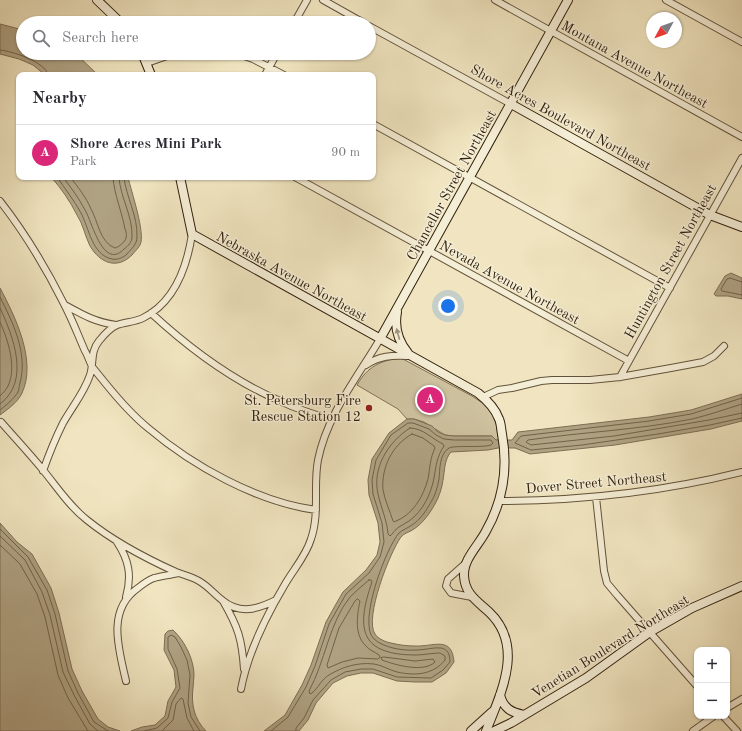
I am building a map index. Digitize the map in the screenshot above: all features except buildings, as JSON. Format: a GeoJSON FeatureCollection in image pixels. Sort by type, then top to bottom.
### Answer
{"type":"FeatureCollection","features":[{"type":"Feature","properties":{"kind":"street"},"geometry":{"type":"LineString","coordinates":[[97,0],[114,16]]}},
{"type":"Feature","properties":{"kind":"street"},"geometry":{"type":"LineString","coordinates":[[298,16],[306,0]]}},
{"type":"Feature","properties":{"kind":"street"},"geometry":{"type":"LineString","coordinates":[[323,0],[352,16]]}},
{"type":"Feature","properties":{"kind":"street","name":"Montana Avenue Northeast"},"geometry":{"type":"LineString","coordinates":[[494,0],[742,137]]}},
{"type":"Feature","properties":{"kind":"street","name":"Chancellor Street Northeast"},"geometry":{"type":"LineString","coordinates":[[380,340],[568,0]]}},
{"type":"Feature","properties":{"kind":"street"},"geometry":{"type":"LineString","coordinates":[[666,0],[742,42]]}},
{"type":"Feature","properties":{"kind":"street","name":"Shore Acres Boulevard Northeast"},"geometry":{"type":"LineString","coordinates":[[376,30],[710,215],[742,227]]}},
{"type":"Feature","properties":{"kind":"street"},"geometry":{"type":"LineString","coordinates":[[145,60],[150,72]]}},
{"type":"Feature","properties":{"kind":"street"},"geometry":{"type":"LineString","coordinates":[[146,63],[155,60]]}},
{"type":"Feature","properties":{"kind":"street"},"geometry":{"type":"LineString","coordinates":[[255,60],[279,72]]}},
{"type":"Feature","properties":{"kind":"street"},"geometry":{"type":"LineString","coordinates":[[267,72],[274,60]]}},
{"type":"Feature","properties":{"kind":"street"},"geometry":{"type":"LineString","coordinates":[[376,126],[670,288]]}},
{"type":"Feature","properties":{"kind":"street","name":"Huntington Street Northeast"},"geometry":{"type":"LineString","coordinates":[[620,377],[742,158]]}},
{"type":"Feature","properties":{"kind":"street"},"geometry":{"type":"LineString","coordinates":[[65,305],[91,319],[102,323],[116,325],[142,318],[151,313],[166,300],[177,285],[186,265],[192,234],[181,180]]}},
{"type":"Feature","properties":{"kind":"street","name":"Nevada Avenue Northeast"},"geometry":{"type":"LineString","coordinates":[[300,180],[629,361]]}},
{"type":"Feature","properties":{"kind":"street"},"geometry":{"type":"LineString","coordinates":[[0,201],[24,234],[40,260],[65,305],[93,367],[119,400],[147,428],[188,458],[227,480],[286,503],[302,508],[316,510]]}},
{"type":"Feature","properties":{"kind":"street","name":"Nebraska Avenue Northeast"},"geometry":{"type":"LineString","coordinates":[[192,234],[380,340],[462,384],[483,397],[491,404],[500,419],[505,453],[504,480],[499,501],[487,530],[466,563]]}},
{"type":"Feature","properties":{"kind":"street"},"geometry":{"type":"LineString","coordinates":[[397,309],[397,332],[401,343],[410,356]]}},
{"type":"Feature","properties":{"kind":"street"},"geometry":{"type":"LineString","coordinates":[[151,313],[196,352],[237,380],[281,402],[332,420]]}},
{"type":"Feature","properties":{"kind":"street"},"geometry":{"type":"LineString","coordinates":[[43,471],[54,442],[64,422],[86,386],[93,367],[93,350],[101,338],[116,325]]}},
{"type":"Feature","properties":{"kind":"street"},"geometry":{"type":"LineString","coordinates":[[241,688],[244,671],[259,634],[276,600],[302,559],[311,538],[316,510],[318,462],[323,440],[346,394],[380,340]]}},
{"type":"Feature","properties":{"kind":"street"},"geometry":{"type":"LineString","coordinates":[[483,397],[498,390],[541,381],[590,380],[620,377],[703,362],[714,356],[724,346]]}},
{"type":"Feature","properties":{"kind":"street"},"geometry":{"type":"LineString","coordinates":[[364,366],[385,356],[410,356]]}},
{"type":"Feature","properties":{"kind":"street"},"geometry":{"type":"LineString","coordinates":[[1,422],[74,509],[95,526],[116,540],[208,587],[222,600],[237,608],[260,608],[276,600]]}},
{"type":"Feature","properties":{"kind":"street","name":"Dover Street Northeast"},"geometry":{"type":"LineString","coordinates":[[499,501],[565,500],[652,491],[742,472]]}},
{"type":"Feature","properties":{"kind":"street"},"geometry":{"type":"LineString","coordinates":[[596,497],[605,577],[617,595],[694,683]]}},
{"type":"Feature","properties":{"kind":"street"},"geometry":{"type":"LineString","coordinates":[[116,540],[123,551],[130,569],[126,599],[117,618],[117,636],[126,681]]}},
{"type":"Feature","properties":{"kind":"street"},"geometry":{"type":"LineString","coordinates":[[466,563],[451,576],[446,582],[446,586],[448,590],[454,594],[472,597]]}},
{"type":"Feature","properties":{"kind":"street"},"geometry":{"type":"LineString","coordinates":[[466,563],[464,582],[472,597],[495,619],[504,634],[509,658],[500,695],[486,731]]}},
{"type":"Feature","properties":{"kind":"street"},"geometry":{"type":"LineString","coordinates":[[126,599],[133,591],[153,579],[178,573]]}},
{"type":"Feature","properties":{"kind":"street","name":"Venetian Boulevard Northeast"},"geometry":{"type":"LineString","coordinates":[[494,731],[586,678],[650,632],[692,608],[742,586]]}},
{"type":"Feature","properties":{"kind":"street"},"geometry":{"type":"LineString","coordinates":[[222,600],[239,632],[244,671]]}},
{"type":"Feature","properties":{"kind":"street"},"geometry":{"type":"LineString","coordinates":[[500,695],[502,702],[509,711],[524,715]]}},
{"type":"Feature","properties":{"kind":"street"},"geometry":{"type":"LineString","coordinates":[[730,706],[742,699]]}},
{"type":"Feature","properties":{"kind":"street"},"geometry":{"type":"LineString","coordinates":[[471,731],[495,709]]}},
{"type":"Feature","properties":{"kind":"street"},"geometry":{"type":"LineString","coordinates":[[693,731],[710,719]]}},
{"type":"Feature","properties":{"kind":"street"},"geometry":{"type":"LineString","coordinates":[[726,719],[737,731]]}},
{"type":"Feature","properties":{"kind":"shaded area"},"geometry":{"type":"Polygon","coordinates":[[[401,358],[484,404],[492,414],[496,423],[499,440],[496,440],[492,436],[445,435],[424,422],[414,419],[407,419],[398,409],[357,385],[365,373],[370,369],[381,363],[401,358]]]}},
{"type":"Feature","properties":{"kind":"water"},"geometry":{"type":"Polygon","coordinates":[[[0,24],[16,28],[16,58],[0,54],[0,24]]]}},
{"type":"Feature","properties":{"kind":"water"},"geometry":{"type":"Polygon","coordinates":[[[21,60],[82,60],[95,72],[41,72],[33,65],[21,60]]]}},
{"type":"Feature","properties":{"kind":"water"},"geometry":{"type":"Polygon","coordinates":[[[54,180],[129,180],[140,222],[141,239],[138,248],[126,260],[121,262],[109,262],[99,257],[90,246],[81,222],[62,190],[54,180]]]}},
{"type":"Feature","properties":{"kind":"water"},"geometry":{"type":"Polygon","coordinates":[[[731,273],[742,278],[742,299],[728,296],[716,296],[714,294],[725,276],[731,273]]]}},
{"type":"Feature","properties":{"kind":"water"},"geometry":{"type":"Polygon","coordinates":[[[0,288],[18,325],[26,353],[27,367],[26,380],[22,393],[12,405],[0,415],[0,288]]]}},
{"type":"Feature","properties":{"kind":"water"},"geometry":{"type":"Polygon","coordinates":[[[742,394],[742,421],[711,429],[615,445],[530,454],[515,448],[451,452],[446,462],[443,483],[433,507],[420,524],[401,537],[391,556],[375,600],[373,626],[376,636],[389,643],[409,646],[435,644],[446,645],[450,648],[454,662],[446,673],[432,682],[397,681],[373,673],[361,673],[347,676],[333,683],[316,703],[308,720],[299,731],[264,731],[285,715],[302,685],[311,665],[326,622],[336,604],[343,592],[366,570],[377,555],[380,542],[378,523],[369,495],[368,480],[372,459],[389,433],[407,419],[414,419],[432,426],[438,432],[445,435],[492,436],[496,440],[512,440],[518,432],[649,417],[691,410],[742,394]]]}},
{"type":"Feature","properties":{"kind":"water"},"geometry":{"type":"Polygon","coordinates":[[[0,523],[17,542],[32,554],[51,588],[59,613],[72,669],[82,691],[98,719],[108,727],[120,731],[0,731],[0,523]]]}},
{"type":"Feature","properties":{"kind":"water"},"geometry":{"type":"Polygon","coordinates":[[[173,630],[185,645],[191,657],[194,669],[192,694],[194,711],[206,731],[131,731],[142,727],[155,725],[165,716],[168,701],[176,687],[174,670],[164,650],[165,634],[168,631],[173,630]]]}},
{"type":"Feature","properties":{"kind":"place","name":"Shore Acres Mini Park"},"geometry":{"type":"Point","coordinates":[430,400]}},
{"type":"Feature","properties":{"kind":"place","name":"St. Petersburg Fire Rescue Station 12"},"geometry":{"type":"Point","coordinates":[369,408]}}]}
